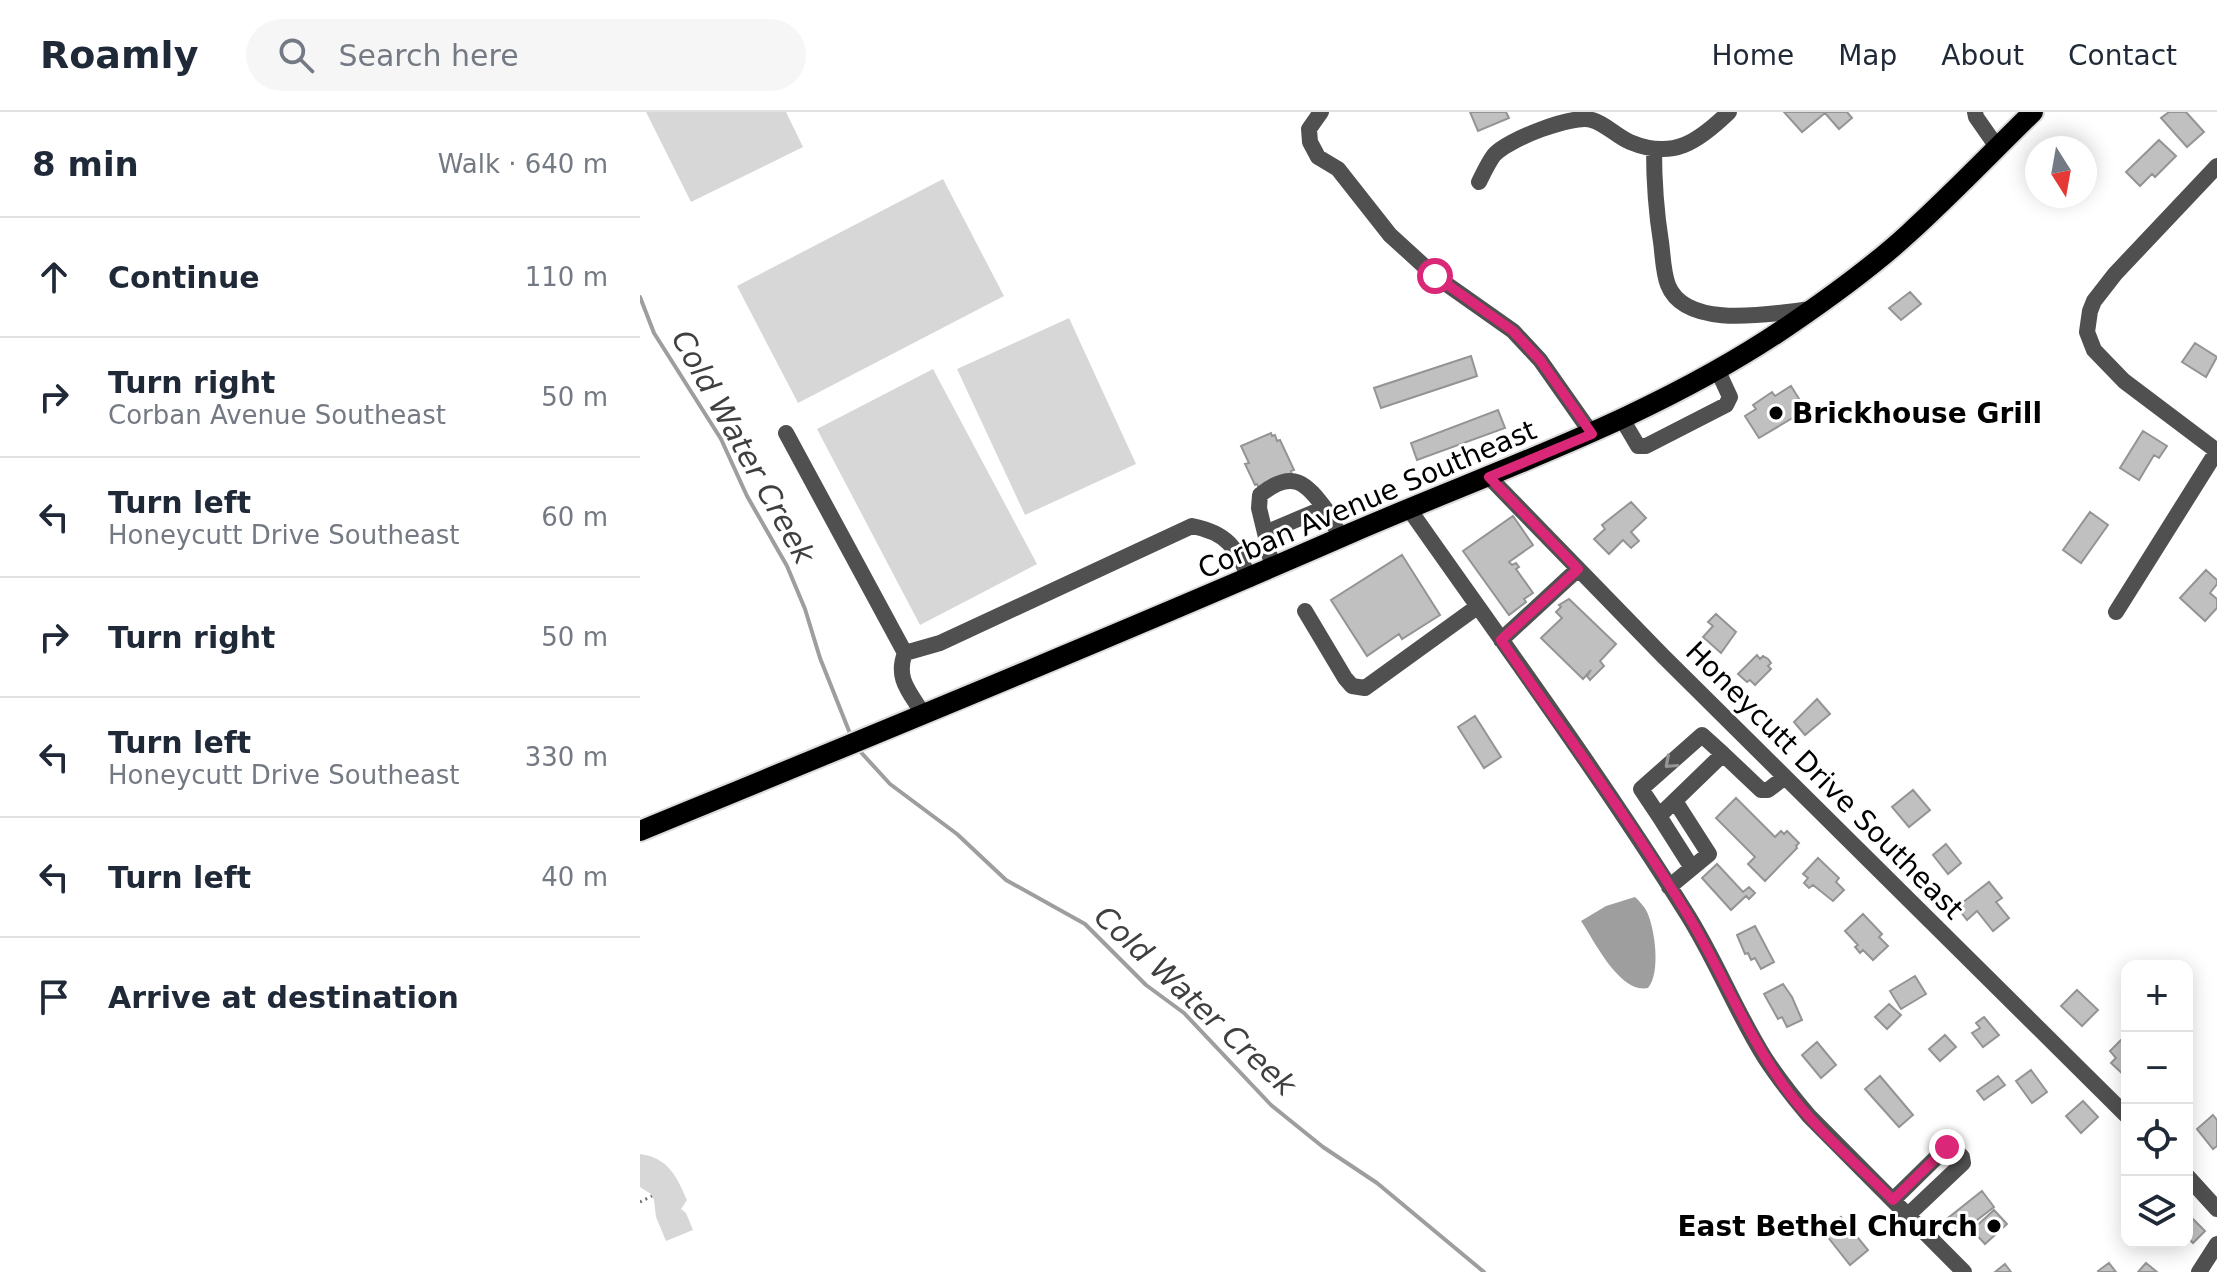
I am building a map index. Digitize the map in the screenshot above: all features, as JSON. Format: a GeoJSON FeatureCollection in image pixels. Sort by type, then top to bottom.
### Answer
{"type":"FeatureCollection","features":[{"type":"Feature","properties":{"kind":"main road","name":"Corban Avenue Southeast"},"geometry":{"type":"LineString","coordinates":[[640,831],[1250,579],[1622,419],[1717,369],[1812,309],[1862,273],[1907,236],[2033,112]]}},
{"type":"Feature","properties":{"kind":"street"},"geometry":{"type":"LineString","coordinates":[[1321,112],[1309,129],[1310,142],[1318,157],[1338,169],[1390,235],[1435,276],[1513,331],[1540,360],[1592,434]]}},
{"type":"Feature","properties":{"kind":"street"},"geometry":{"type":"LineString","coordinates":[[1479,182],[1495,153],[1555,123],[1590,119],[1629,142],[1654,149],[1679,147],[1698,140],[1729,112]]}},
{"type":"Feature","properties":{"kind":"street"},"geometry":{"type":"LineString","coordinates":[[1975,112],[1997,147]]}},
{"type":"Feature","properties":{"kind":"street"},"geometry":{"type":"LineString","coordinates":[[1654,149],[1654,191],[1665,271],[1669,287],[1680,302],[1700,312],[1739,316],[1812,309]]}},
{"type":"Feature","properties":{"kind":"street"},"geometry":{"type":"LineString","coordinates":[[2116,612],[2217,451],[2124,381],[2094,350],[2087,332],[2094,301],[2115,274],[2217,166]]}},
{"type":"Feature","properties":{"kind":"street"},"geometry":{"type":"LineString","coordinates":[[1622,419],[1638,446],[1646,446],[1726,405],[1730,397],[1717,369]]}},
{"type":"Feature","properties":{"kind":"street"},"geometry":{"type":"LineString","coordinates":[[786,433],[905,653]]}},
{"type":"Feature","properties":{"kind":"street","name":"Honeycutt Drive Southeast"},"geometry":{"type":"LineString","coordinates":[[1489,477],[1785,777],[2121,1110]]}},
{"type":"Feature","properties":{"kind":"street"},"geometry":{"type":"LineString","coordinates":[[1275,567],[1265,544],[1260,495],[1284,482],[1300,482],[1308,486],[1327,511],[1341,538]]}},
{"type":"Feature","properties":{"kind":"street"},"geometry":{"type":"LineString","coordinates":[[1409,509],[1606,789],[1715,963],[1763,1055],[1786,1089],[1964,1272]]}},
{"type":"Feature","properties":{"kind":"street"},"geometry":{"type":"LineString","coordinates":[[1266,537],[1270,531],[1317,511],[1327,511]]}},
{"type":"Feature","properties":{"kind":"street"},"geometry":{"type":"LineString","coordinates":[[905,653],[940,643],[1192,526],[1210,530],[1234,546],[1250,579]]}},
{"type":"Feature","properties":{"kind":"street"},"geometry":{"type":"LineString","coordinates":[[1501,640],[1578,569]]}},
{"type":"Feature","properties":{"kind":"street"},"geometry":{"type":"LineString","coordinates":[[1305,611],[1345,678],[1352,686],[1365,688],[1477,607]]}},
{"type":"Feature","properties":{"kind":"street"},"geometry":{"type":"LineString","coordinates":[[905,653],[899,668],[923,714]]}},
{"type":"Feature","properties":{"kind":"street"},"geometry":{"type":"LineString","coordinates":[[1692,868],[1641,789],[1702,735],[1761,790],[1768,790],[1785,777]]}},
{"type":"Feature","properties":{"kind":"street"},"geometry":{"type":"LineString","coordinates":[[1659,816],[1723,754]]}},
{"type":"Feature","properties":{"kind":"street"},"geometry":{"type":"LineString","coordinates":[[1669,887],[1709,854],[1675,801]]}},
{"type":"Feature","properties":{"kind":"street"},"geometry":{"type":"LineString","coordinates":[[1893,1200],[1947,1147],[1952,1147],[1962,1157],[1963,1163],[1908,1215]]}},
{"type":"Feature","properties":{"kind":"street"},"geometry":{"type":"LineString","coordinates":[[2193,1183],[2217,1209]]}},
{"type":"Feature","properties":{"kind":"street"},"geometry":{"type":"LineString","coordinates":[[2207,1268],[2217,1244]]}},
{"type":"Feature","properties":{"kind":"path"},"geometry":{"type":"LineString","coordinates":[[640,1202],[652,1196]]}},
{"type":"Feature","properties":{"kind":"shaded area"},"geometry":{"type":"Polygon","coordinates":[[[646,112],[786,112],[803,147],[691,202],[646,112]]]}},
{"type":"Feature","properties":{"kind":"shaded area"},"geometry":{"type":"Polygon","coordinates":[[[943,179],[1004,296],[798,403],[737,286],[943,179]]]}},
{"type":"Feature","properties":{"kind":"shaded area"},"geometry":{"type":"Polygon","coordinates":[[[1069,318],[1136,464],[1025,515],[957,369],[1069,318]]]}},
{"type":"Feature","properties":{"kind":"shaded area"},"geometry":{"type":"Polygon","coordinates":[[[933,369],[1037,564],[920,625],[817,429],[933,369]]]}},
{"type":"Feature","properties":{"kind":"shaded area"},"geometry":{"type":"Polygon","coordinates":[[[1635,897],[1647,912],[1654,940],[1656,962],[1648,988],[1638,988],[1618,975],[1581,921],[1606,906],[1635,897]]]}},
{"type":"Feature","properties":{"kind":"shaded area"},"geometry":{"type":"Polygon","coordinates":[[[640,1154],[658,1159],[675,1176],[687,1200],[681,1209],[693,1230],[666,1241],[656,1217],[654,1200],[640,1187],[640,1154]]]}},
{"type":"Feature","properties":{"kind":"building"},"geometry":{"type":"Polygon","coordinates":[[[1470,112],[1506,112],[1509,118],[1478,131],[1470,112]]]}},
{"type":"Feature","properties":{"kind":"building"},"geometry":{"type":"Polygon","coordinates":[[[1784,112],[1847,112],[1852,118],[1839,129],[1825,113],[1802,132],[1784,112]]]}},
{"type":"Feature","properties":{"kind":"building"},"geometry":{"type":"Polygon","coordinates":[[[2169,112],[2186,112],[2204,132],[2187,147],[2161,118],[2169,112]]]}},
{"type":"Feature","properties":{"kind":"building"},"geometry":{"type":"Polygon","coordinates":[[[2159,140],[2176,156],[2155,177],[2152,174],[2140,186],[2126,172],[2159,140]]]}},
{"type":"Feature","properties":{"kind":"building"},"geometry":{"type":"Polygon","coordinates":[[[1910,292],[1921,304],[1901,320],[1889,308],[1910,292]]]}},
{"type":"Feature","properties":{"kind":"building"},"geometry":{"type":"Polygon","coordinates":[[[2195,343],[2217,357],[2206,377],[2182,362],[2195,343]]]}},
{"type":"Feature","properties":{"kind":"building"},"geometry":{"type":"Polygon","coordinates":[[[1471,356],[1477,376],[1381,408],[1374,388],[1471,356]]]}},
{"type":"Feature","properties":{"kind":"building","name":"Brickhouse Grill"},"geometry":{"type":"Polygon","coordinates":[[[1791,386],[1806,410],[1759,438],[1745,416],[1756,409],[1753,405],[1772,392],[1775,396],[1791,386]]]}},
{"type":"Feature","properties":{"kind":"building"},"geometry":{"type":"Polygon","coordinates":[[[1498,410],[1505,428],[1417,460],[1411,443],[1498,410]]]}},
{"type":"Feature","properties":{"kind":"building"},"geometry":{"type":"Polygon","coordinates":[[[2143,431],[2167,446],[2159,458],[2154,455],[2139,480],[2120,468],[2143,431]]]}},
{"type":"Feature","properties":{"kind":"building"},"geometry":{"type":"Polygon","coordinates":[[[1271,433],[1277,441],[1280,440],[1294,470],[1291,471],[1292,475],[1259,488],[1245,464],[1249,463],[1241,446],[1271,433]]]}},
{"type":"Feature","properties":{"kind":"building"},"geometry":{"type":"Polygon","coordinates":[[[1631,502],[1646,518],[1631,532],[1639,541],[1631,548],[1623,540],[1609,554],[1594,539],[1605,529],[1602,525],[1631,502]]]}},
{"type":"Feature","properties":{"kind":"building"},"geometry":{"type":"Polygon","coordinates":[[[2090,512],[2108,525],[2081,563],[2063,550],[2090,512]]]}},
{"type":"Feature","properties":{"kind":"building"},"geometry":{"type":"Polygon","coordinates":[[[1513,516],[1533,545],[1509,562],[1512,565],[1516,563],[1519,567],[1516,569],[1533,593],[1509,615],[1463,551],[1513,516]]]}},
{"type":"Feature","properties":{"kind":"building"},"geometry":{"type":"Polygon","coordinates":[[[1402,555],[1440,615],[1402,639],[1399,634],[1367,656],[1331,600],[1402,555]]]}},
{"type":"Feature","properties":{"kind":"building"},"geometry":{"type":"Polygon","coordinates":[[[2206,570],[2217,580],[2210,593],[2217,599],[2217,608],[2205,621],[2180,598],[2206,570]]]}},
{"type":"Feature","properties":{"kind":"building"},"geometry":{"type":"Polygon","coordinates":[[[1569,599],[1616,644],[1600,661],[1604,666],[1590,680],[1587,676],[1591,670],[1583,679],[1541,638],[1562,618],[1556,612],[1561,607],[1559,605],[1569,599]]]}},
{"type":"Feature","properties":{"kind":"building"},"geometry":{"type":"Polygon","coordinates":[[[1716,614],[1736,632],[1721,653],[1703,637],[1713,626],[1708,622],[1716,614]]]}},
{"type":"Feature","properties":{"kind":"building"},"geometry":{"type":"Polygon","coordinates":[[[1757,655],[1760,659],[1763,656],[1768,659],[1771,669],[1755,685],[1738,674],[1757,655]]]}},
{"type":"Feature","properties":{"kind":"building"},"geometry":{"type":"Polygon","coordinates":[[[1817,699],[1830,714],[1805,735],[1794,722],[1817,699]]]}},
{"type":"Feature","properties":{"kind":"building"},"geometry":{"type":"Polygon","coordinates":[[[1475,716],[1501,757],[1484,768],[1458,727],[1475,716]]]}},
{"type":"Feature","properties":{"kind":"building"},"geometry":{"type":"Polygon","coordinates":[[[1913,790],[1930,810],[1909,827],[1892,807],[1913,790]]]}},
{"type":"Feature","properties":{"kind":"building"},"geometry":{"type":"Polygon","coordinates":[[[1736,798],[1775,837],[1781,831],[1784,834],[1787,831],[1799,843],[1765,881],[1748,864],[1755,857],[1716,818],[1736,798]]]}},
{"type":"Feature","properties":{"kind":"building"},"geometry":{"type":"Polygon","coordinates":[[[1946,844],[1961,863],[1948,874],[1933,855],[1946,844]]]}},
{"type":"Feature","properties":{"kind":"building"},"geometry":{"type":"Polygon","coordinates":[[[1818,858],[1839,878],[1836,882],[1844,890],[1833,901],[1813,885],[1809,888],[1804,883],[1808,878],[1803,874],[1818,858]]]}},
{"type":"Feature","properties":{"kind":"building"},"geometry":{"type":"Polygon","coordinates":[[[1717,864],[1743,892],[1749,887],[1755,893],[1749,899],[1746,896],[1731,910],[1702,878],[1717,864]]]}},
{"type":"Feature","properties":{"kind":"building"},"geometry":{"type":"Polygon","coordinates":[[[1989,882],[2002,898],[1996,902],[2009,918],[1993,931],[1977,911],[1967,920],[1957,907],[1989,882]]]}},
{"type":"Feature","properties":{"kind":"building"},"geometry":{"type":"Polygon","coordinates":[[[1863,914],[1882,934],[1879,937],[1888,946],[1873,960],[1863,950],[1860,953],[1855,947],[1858,945],[1845,931],[1863,914]]]}},
{"type":"Feature","properties":{"kind":"building"},"geometry":{"type":"Polygon","coordinates":[[[1755,926],[1774,962],[1761,969],[1755,958],[1751,960],[1748,953],[1745,954],[1737,935],[1755,926]]]}},
{"type":"Feature","properties":{"kind":"building"},"geometry":{"type":"Polygon","coordinates":[[[1915,976],[1926,994],[1901,1009],[1890,991],[1915,976]]]}},
{"type":"Feature","properties":{"kind":"building"},"geometry":{"type":"Polygon","coordinates":[[[1783,984],[1802,1020],[1787,1027],[1782,1017],[1778,1019],[1764,994],[1783,984]]]}},
{"type":"Feature","properties":{"kind":"building"},"geometry":{"type":"Polygon","coordinates":[[[2077,990],[2098,1010],[2082,1026],[2061,1006],[2077,990]]]}},
{"type":"Feature","properties":{"kind":"building"},"geometry":{"type":"Polygon","coordinates":[[[1889,1004],[1901,1015],[1887,1029],[1875,1017],[1889,1004]]]}},
{"type":"Feature","properties":{"kind":"building"},"geometry":{"type":"Polygon","coordinates":[[[1984,1017],[1999,1035],[1983,1047],[1972,1033],[1980,1028],[1976,1023],[1984,1017]]]}},
{"type":"Feature","properties":{"kind":"building"},"geometry":{"type":"Polygon","coordinates":[[[1945,1035],[1956,1047],[1940,1061],[1929,1049],[1945,1035]]]}},
{"type":"Feature","properties":{"kind":"building"},"geometry":{"type":"Polygon","coordinates":[[[2121,1040],[2121,1072],[2111,1063],[2116,1058],[2110,1051],[2121,1040]]]}},
{"type":"Feature","properties":{"kind":"building"},"geometry":{"type":"Polygon","coordinates":[[[1817,1042],[1836,1065],[1821,1078],[1802,1055],[1817,1042]]]}},
{"type":"Feature","properties":{"kind":"building"},"geometry":{"type":"Polygon","coordinates":[[[2031,1070],[2047,1092],[2032,1103],[2016,1081],[2031,1070]]]}},
{"type":"Feature","properties":{"kind":"building"},"geometry":{"type":"Polygon","coordinates":[[[1880,1076],[1913,1115],[1899,1127],[1865,1089],[1880,1076]]]}},
{"type":"Feature","properties":{"kind":"building"},"geometry":{"type":"Polygon","coordinates":[[[1998,1076],[2005,1085],[1984,1100],[1977,1091],[1998,1076]]]}},
{"type":"Feature","properties":{"kind":"building"},"geometry":{"type":"Polygon","coordinates":[[[2083,1101],[2098,1117],[2081,1133],[2066,1116],[2083,1101]]]}},
{"type":"Feature","properties":{"kind":"building"},"geometry":{"type":"Polygon","coordinates":[[[2213,1115],[2217,1120],[2217,1146],[2213,1149],[2197,1129],[2213,1115]]]}},
{"type":"Feature","properties":{"kind":"building"},"geometry":{"type":"Polygon","coordinates":[[[1982,1191],[1994,1207],[1960,1233],[1948,1218],[1982,1191]]]}},
{"type":"Feature","properties":{"kind":"building"},"geometry":{"type":"Polygon","coordinates":[[[1994,1210],[2007,1224],[1985,1244],[1972,1230],[1994,1210]]]}},
{"type":"Feature","properties":{"kind":"building"},"geometry":{"type":"Polygon","coordinates":[[[1841,1217],[1868,1250],[1850,1265],[1823,1231],[1841,1217]]]}},
{"type":"Feature","properties":{"kind":"building"},"geometry":{"type":"Polygon","coordinates":[[[2193,1219],[2205,1231],[2193,1243],[2193,1219]]]}},
{"type":"Feature","properties":{"kind":"building"},"geometry":{"type":"Polygon","coordinates":[[[2109,1263],[2116,1272],[2098,1271],[2109,1263]]]}},
{"type":"Feature","properties":{"kind":"building"},"geometry":{"type":"Polygon","coordinates":[[[2146,1263],[2157,1272],[2138,1272],[2146,1263]]]}},
{"type":"Feature","properties":{"kind":"building"},"geometry":{"type":"Polygon","coordinates":[[[2005,1264],[2011,1272],[1995,1272],[2005,1264]]]}},
{"type":"Feature","properties":{"kind":"waterway","name":"Cold Water Creek"},"geometry":{"type":"LineString","coordinates":[[640,297],[654,333],[721,439],[747,496],[787,566],[851,736]]}},
{"type":"Feature","properties":{"kind":"waterway","name":"Cold Water Creek"},"geometry":{"type":"LineString","coordinates":[[857,748],[890,784],[957,834],[1006,880],[1085,924],[1146,985],[1184,1013],[1271,1105],[1323,1147],[1377,1183],[1484,1272]]}},
{"type":"Feature","properties":{"kind":"place","name":"Brickhouse Grill"},"geometry":{"type":"Point","coordinates":[1776,413]}},
{"type":"Feature","properties":{"kind":"place","name":"East Bethel Church"},"geometry":{"type":"Point","coordinates":[1994,1226]}},
{"type":"Feature","properties":{"kind":"route"},"geometry":{"type":"LineString","coordinates":[[1435,276],[1513,331],[1540,360],[1592,434],[1489,477],[1578,569],[1501,640],[1606,789],[1689,917],[1763,1055],[1809,1116],[1893,1200],[1947,1147]]}}]}
